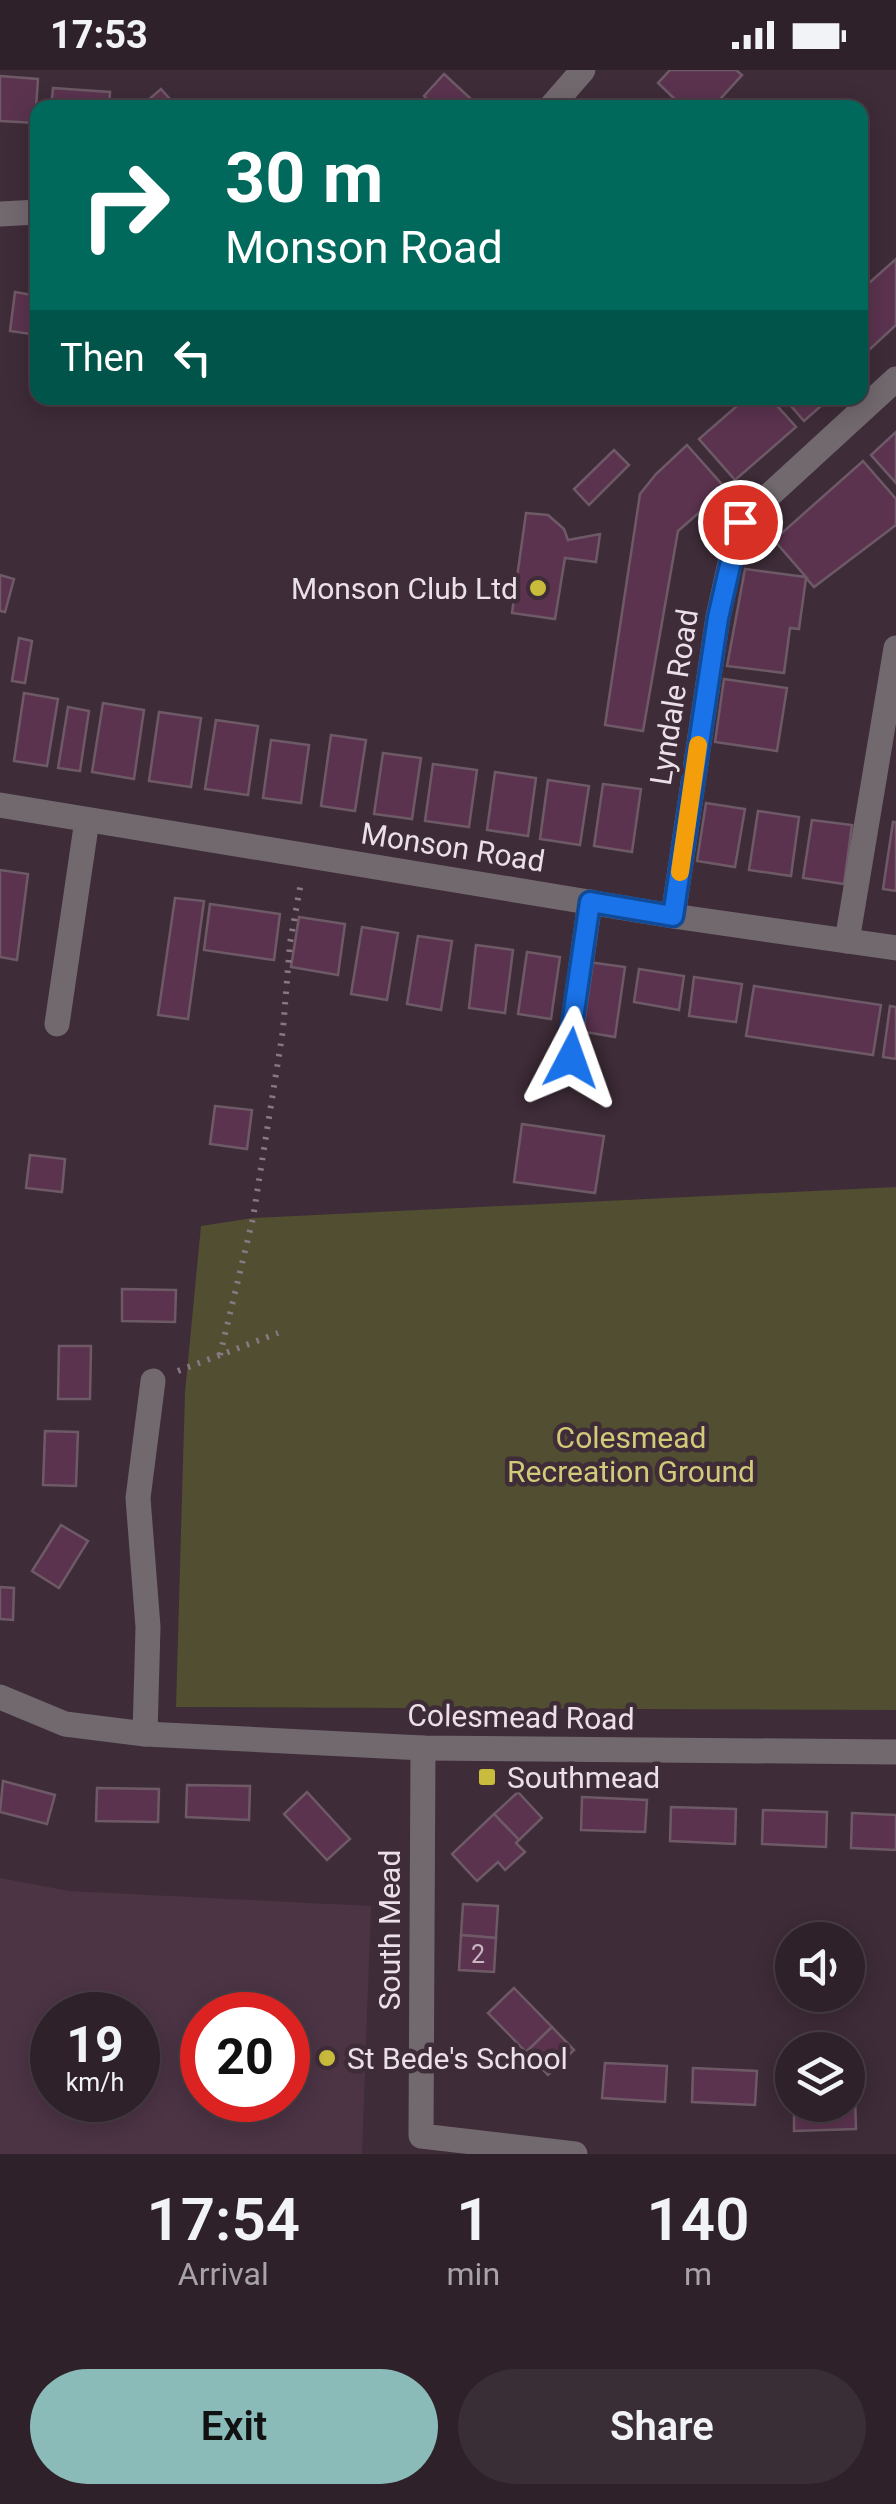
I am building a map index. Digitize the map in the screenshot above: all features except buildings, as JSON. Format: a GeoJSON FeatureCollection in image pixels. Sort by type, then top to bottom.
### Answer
{"type":"FeatureCollection","features":[{"type":"Feature","properties":{"kind":"street"},"geometry":{"type":"LineString","coordinates":[[557,100],[583,70]]}},
{"type":"Feature","properties":{"kind":"street"},"geometry":{"type":"LineString","coordinates":[[0,214],[30,212]]}},
{"type":"Feature","properties":{"kind":"street","name":"Lyndale Road"},"geometry":{"type":"LineString","coordinates":[[868,405],[896,379]]}},
{"type":"Feature","properties":{"kind":"street","name":"Lyndale Road"},"geometry":{"type":"LineString","coordinates":[[673,916],[718,618],[740,522],[868,405]]}},
{"type":"Feature","properties":{"kind":"street"},"geometry":{"type":"LineString","coordinates":[[847,941],[896,648]]}},
{"type":"Feature","properties":{"kind":"street","name":"Monson Road"},"geometry":{"type":"LineString","coordinates":[[0,806],[673,916],[896,948]]}},
{"type":"Feature","properties":{"kind":"street"},"geometry":{"type":"LineString","coordinates":[[57,1024],[87,820]]}},
{"type":"Feature","properties":{"kind":"street"},"geometry":{"type":"LineString","coordinates":[[583,1073],[577,1070],[570,1050],[590,902]]}},
{"type":"Feature","properties":{"kind":"street"},"geometry":{"type":"LineString","coordinates":[[146,1734],[148,1626],[138,1498],[153,1381]]}},
{"type":"Feature","properties":{"kind":"street","name":"Colesmead Road"},"geometry":{"type":"LineString","coordinates":[[0,1697],[65,1724],[146,1734],[423,1748],[896,1752]]}},
{"type":"Feature","properties":{"kind":"street","name":"South Mead"},"geometry":{"type":"LineString","coordinates":[[423,1748],[421,2136],[575,2154]]}},
{"type":"Feature","properties":{"kind":"path"},"geometry":{"type":"LineString","coordinates":[[220,1354],[253,1218],[283,1030],[290,942],[306,856]]}},
{"type":"Feature","properties":{"kind":"path"},"geometry":{"type":"LineString","coordinates":[[153,1381],[278,1333]]}},
{"type":"Feature","properties":{"kind":"shaded area","name":"St Bede's School"},"geometry":{"type":"Polygon","coordinates":[[[0,1878],[69,1891],[371,1906],[362,2154],[0,2154],[0,1878]]]}},
{"type":"Feature","properties":{"kind":"green space","name":"Colesmead Recreation Ground"},"geometry":{"type":"Polygon","coordinates":[[[896,1187],[896,1710],[176,1707],[185,1392],[201,1226],[253,1218],[896,1187]]]}},
{"type":"Feature","properties":{"kind":"slow traffic"},"geometry":{"type":"LineString","coordinates":[[680,872],[698,745]]}},
{"type":"Feature","properties":{"kind":"place","name":"Monson Club Ltd"},"geometry":{"type":"Point","coordinates":[538,588]}},
{"type":"Feature","properties":{"kind":"place","name":"Southmead"},"geometry":{"type":"Point","coordinates":[487,1777]}},
{"type":"Feature","properties":{"kind":"place","name":"St Bede's School"},"geometry":{"type":"Point","coordinates":[327,2058]}},
{"type":"Feature","properties":{"kind":"route"},"geometry":{"type":"LineString","coordinates":[[571,1058],[570,1039],[590,902],[673,916],[718,618],[740,522]]}}]}
